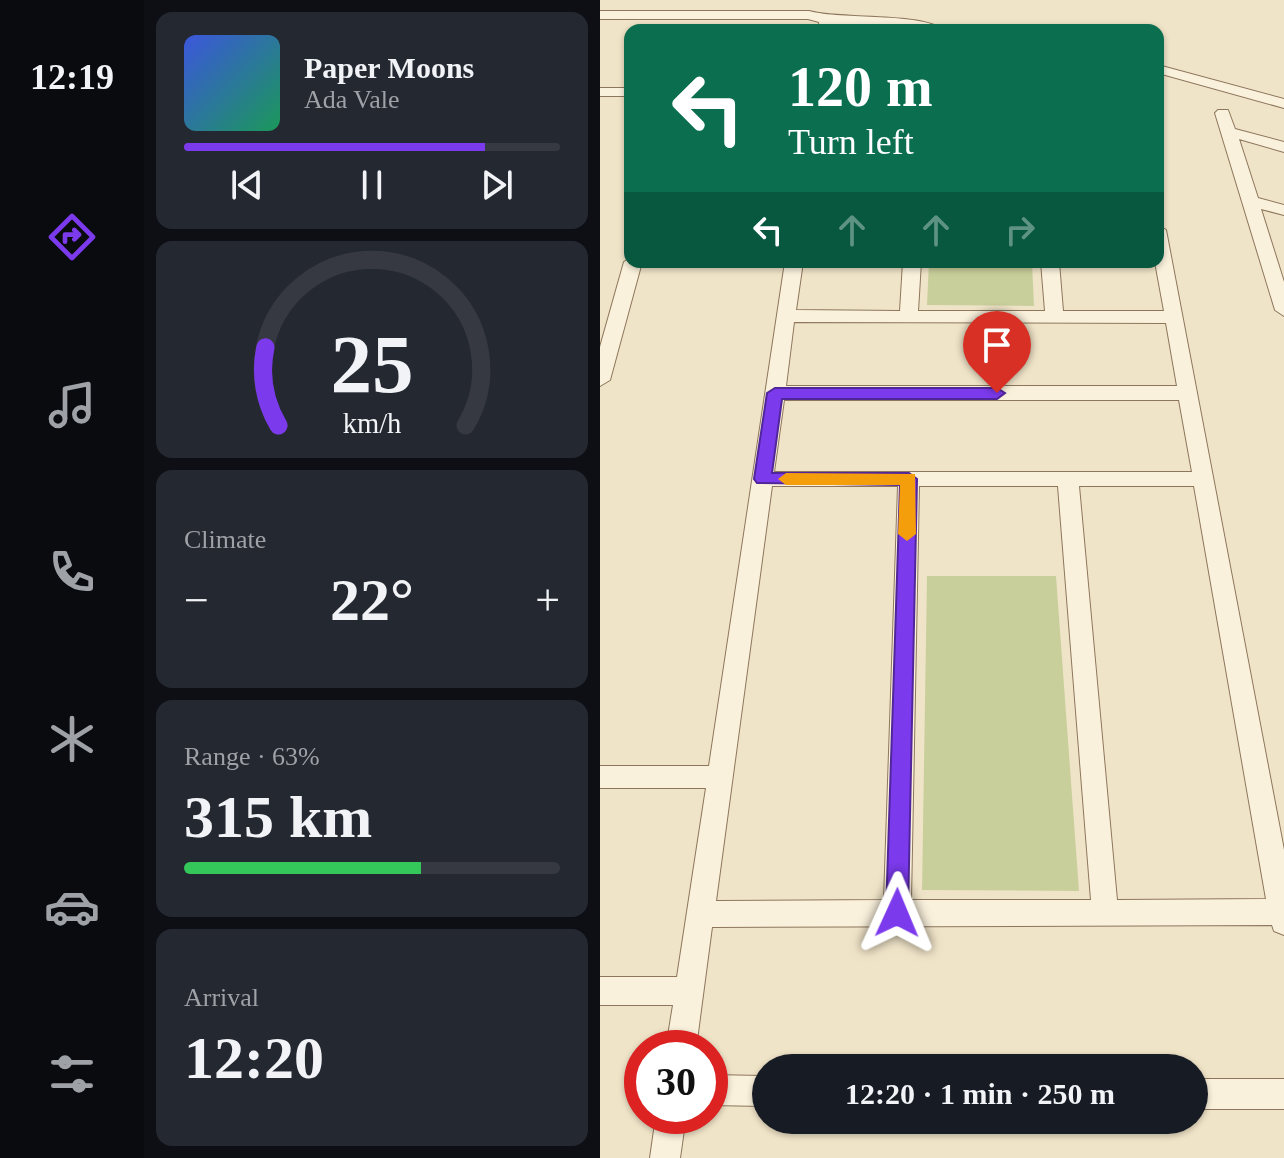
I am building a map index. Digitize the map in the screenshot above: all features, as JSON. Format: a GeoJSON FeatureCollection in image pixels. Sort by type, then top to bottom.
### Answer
{"type":"FeatureCollection","features":[{"type":"Feature","properties":{"kind":"street"},"geometry":{"type":"LineString","coordinates":[[606,0],[648,15]]}},
{"type":"Feature","properties":{"kind":"street"},"geometry":{"type":"LineString","coordinates":[[600,15],[809,15],[824,24]]}},
{"type":"Feature","properties":{"kind":"street"},"geometry":{"type":"LineString","coordinates":[[701,24],[703,15]]}},
{"type":"Feature","properties":{"kind":"street"},"geometry":{"type":"LineString","coordinates":[[839,24],[877,21],[897,24]]}},
{"type":"Feature","properties":{"kind":"street"},"geometry":{"type":"LineString","coordinates":[[1164,71],[1284,104]]}},
{"type":"Feature","properties":{"kind":"street"},"geometry":{"type":"LineString","coordinates":[[600,92],[624,92]]}},
{"type":"Feature","properties":{"kind":"street"},"geometry":{"type":"LineString","coordinates":[[1223,113],[1284,310]]}},
{"type":"Feature","properties":{"kind":"street"},"geometry":{"type":"LineString","coordinates":[[1231,132],[1284,147]]}},
{"type":"Feature","properties":{"kind":"street"},"geometry":{"type":"LineString","coordinates":[[1252,202],[1284,210]]}},
{"type":"Feature","properties":{"kind":"street"},"geometry":{"type":"LineString","coordinates":[[700,914],[1105,912],[1283,917],[1164,263]]}},
{"type":"Feature","properties":{"kind":"street"},"geometry":{"type":"LineString","coordinates":[[600,380],[605,343],[631,268]]}},
{"type":"Feature","properties":{"kind":"street"},"geometry":{"type":"LineString","coordinates":[[684,1030],[793,268]]}},
{"type":"Feature","properties":{"kind":"street"},"geometry":{"type":"LineString","coordinates":[[909,316],[912,268]]}},
{"type":"Feature","properties":{"kind":"street"},"geometry":{"type":"LineString","coordinates":[[1050,268],[1054,317]]}},
{"type":"Feature","properties":{"kind":"street"},"geometry":{"type":"LineString","coordinates":[[786,316],[1174,317]]}},
{"type":"Feature","properties":{"kind":"street"},"geometry":{"type":"LineString","coordinates":[[775,393],[1188,393]]}},
{"type":"Feature","properties":{"kind":"street"},"geometry":{"type":"LineString","coordinates":[[763,479],[1203,479]]}},
{"type":"Feature","properties":{"kind":"street"},"geometry":{"type":"LineString","coordinates":[[897,913],[909,479]]}},
{"type":"Feature","properties":{"kind":"street"},"geometry":{"type":"LineString","coordinates":[[1068,479],[1105,912]]}},
{"type":"Feature","properties":{"kind":"street"},"geometry":{"type":"LineString","coordinates":[[600,777],[720,777]]}},
{"type":"Feature","properties":{"kind":"street"},"geometry":{"type":"LineString","coordinates":[[600,991],[689,991]]}},
{"type":"Feature","properties":{"kind":"street"},"geometry":{"type":"LineString","coordinates":[[728,1090],[752,1091]]}},
{"type":"Feature","properties":{"kind":"street"},"geometry":{"type":"LineString","coordinates":[[1208,1094],[1284,1094]]}},
{"type":"Feature","properties":{"kind":"street"},"geometry":{"type":"LineString","coordinates":[[665,1158],[668,1134]]}},
{"type":"Feature","properties":{"kind":"green space"},"geometry":{"type":"Polygon","coordinates":[[[929,268],[1032,268],[1034,306],[927,305],[929,268]]]}},
{"type":"Feature","properties":{"kind":"green space"},"geometry":{"type":"Polygon","coordinates":[[[927,576],[1056,576],[1079,891],[922,890],[927,576]]]}},
{"type":"Feature","properties":{"kind":"slow traffic"},"geometry":{"type":"LineString","coordinates":[[786,479],[909,479],[907,534]]}},
{"type":"Feature","properties":{"kind":"route"},"geometry":{"type":"LineString","coordinates":[[897,913],[909,479],[763,479],[775,393],[997,393]]}}]}
